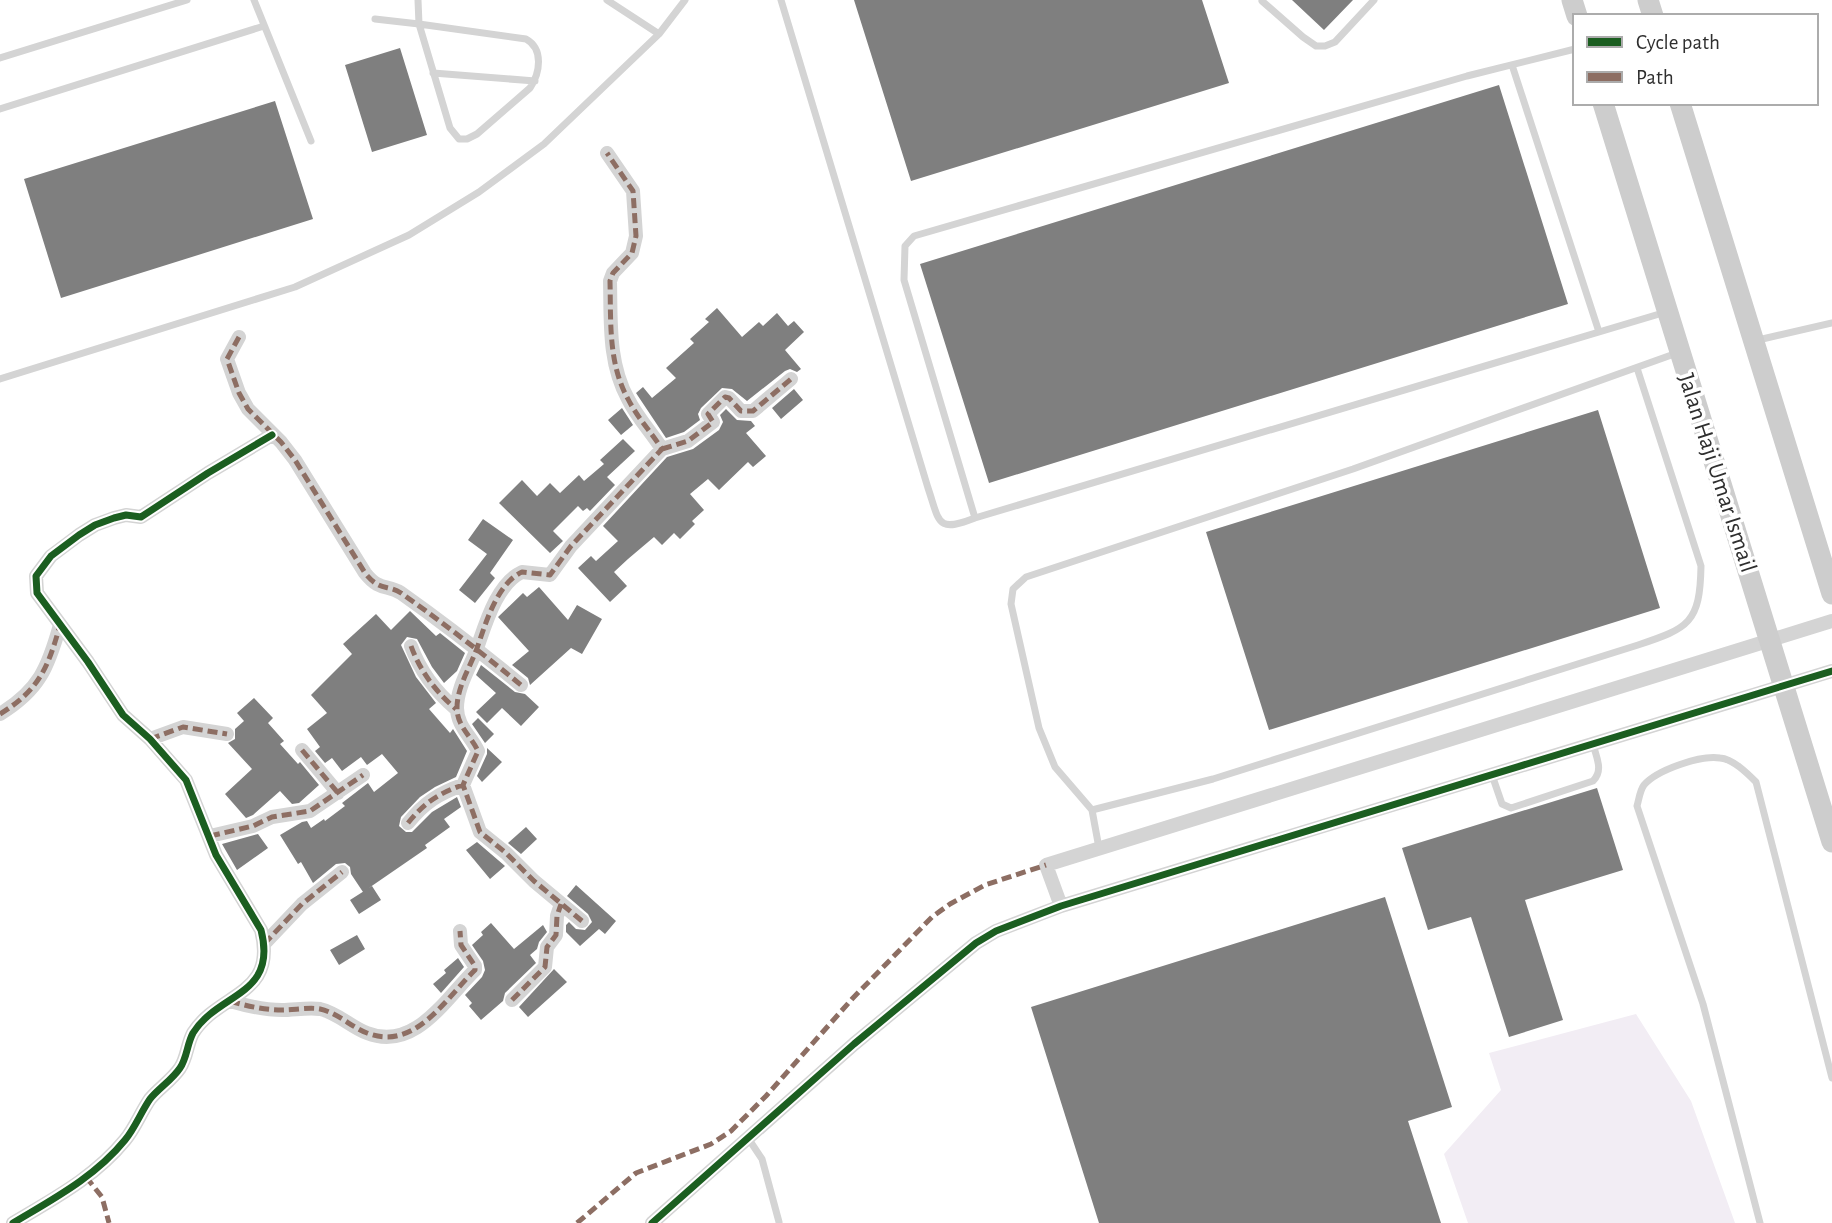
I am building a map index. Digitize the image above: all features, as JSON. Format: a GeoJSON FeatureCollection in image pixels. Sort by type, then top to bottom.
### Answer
{"type":"FeatureCollection","features":[{"type":"Feature","properties":{"kind":"main road","name":"Jalan Haji Umar Ismail"},"geometry":{"type":"LineString","coordinates":[[1604,105],[1832,842]]}},
{"type":"Feature","properties":{"kind":"main road"},"geometry":{"type":"LineString","coordinates":[[1681,105],[1832,594]]}},
{"type":"Feature","properties":{"kind":"street"},"geometry":{"type":"LineString","coordinates":[[607,153],[633,191],[636,236],[632,253],[612,273],[610,281],[613,358],[618,380],[627,398],[662,449]]}},
{"type":"Feature","properties":{"kind":"street"},"geometry":{"type":"LineString","coordinates":[[239,337],[227,359],[239,393],[248,409],[295,460],[343,541],[372,582],[388,590],[397,590],[521,685]]}},
{"type":"Feature","properties":{"kind":"street"},"geometry":{"type":"LineString","coordinates":[[456,709],[459,691],[489,614],[510,580],[522,572],[550,575],[571,546],[662,449],[688,441],[713,422],[708,414],[725,397],[741,411],[753,411],[791,379]]}},
{"type":"Feature","properties":{"kind":"street"},"geometry":{"type":"LineString","coordinates":[[13,1223],[86,1177],[116,1150],[138,1121],[148,1102],[180,1068],[193,1033],[255,979],[261,968],[264,944],[261,930],[216,855],[186,780],[150,739],[123,715],[37,593],[36,576],[51,556],[95,525],[114,517],[141,517],[272,435]]}},
{"type":"Feature","properties":{"kind":"street"},"geometry":{"type":"LineString","coordinates":[[1061,906],[1046,865],[1832,621]]}},
{"type":"Feature","properties":{"kind":"street"},"geometry":{"type":"LineString","coordinates":[[0,714],[20,702],[41,677],[60,625]]}},
{"type":"Feature","properties":{"kind":"street"},"geometry":{"type":"LineString","coordinates":[[411,646],[425,676],[456,709],[463,729],[478,751],[463,785],[480,832],[582,920]]}},
{"type":"Feature","properties":{"kind":"street"},"geometry":{"type":"LineString","coordinates":[[652,1223],[854,1044],[976,943],[996,931],[1061,906],[1832,671]]}},
{"type":"Feature","properties":{"kind":"street"},"geometry":{"type":"LineString","coordinates":[[438,691],[459,691]]}},
{"type":"Feature","properties":{"kind":"street"},"geometry":{"type":"LineString","coordinates":[[150,739],[183,727],[227,734]]}},
{"type":"Feature","properties":{"kind":"street"},"geometry":{"type":"LineString","coordinates":[[302,750],[338,793]]}},
{"type":"Feature","properties":{"kind":"street"},"geometry":{"type":"LineString","coordinates":[[210,836],[253,826],[272,817],[310,811],[363,775]]}},
{"type":"Feature","properties":{"kind":"street"},"geometry":{"type":"LineString","coordinates":[[408,823],[430,800],[463,785]]}},
{"type":"Feature","properties":{"kind":"street"},"geometry":{"type":"LineString","coordinates":[[264,944],[302,904],[342,872]]}},
{"type":"Feature","properties":{"kind":"street"},"geometry":{"type":"LineString","coordinates":[[512,1000],[545,967],[547,947],[556,935],[561,904]]}},
{"type":"Feature","properties":{"kind":"street"},"geometry":{"type":"LineString","coordinates":[[230,1001],[271,1010],[318,1009],[341,1017],[352,1026],[377,1037],[403,1035],[429,1020],[475,970],[461,945],[460,931]]}},
{"type":"Feature","properties":{"kind":"lane"},"geometry":{"type":"LineString","coordinates":[[0,58],[187,0]]}},
{"type":"Feature","properties":{"kind":"lane"},"geometry":{"type":"LineString","coordinates":[[254,0],[311,141]]}},
{"type":"Feature","properties":{"kind":"lane"},"geometry":{"type":"LineString","coordinates":[[374,19],[419,24],[526,39],[534,43],[539,57],[535,81],[521,98],[467,139],[459,139],[450,128],[419,24],[418,0]]}},
{"type":"Feature","properties":{"kind":"lane"},"geometry":{"type":"LineString","coordinates":[[607,0],[659,34]]}},
{"type":"Feature","properties":{"kind":"lane"},"geometry":{"type":"LineString","coordinates":[[0,379],[295,287],[409,234],[479,192],[544,144],[659,34],[685,0]]}},
{"type":"Feature","properties":{"kind":"lane"},"geometry":{"type":"LineString","coordinates":[[781,0],[938,517],[941,523],[951,527],[1667,312]]}},
{"type":"Feature","properties":{"kind":"lane"},"geometry":{"type":"LineString","coordinates":[[1262,1],[1303,37],[1316,46],[1325,46],[1335,42],[1374,0]]}},
{"type":"Feature","properties":{"kind":"lane"},"geometry":{"type":"LineString","coordinates":[[0,109],[264,26]]}},
{"type":"Feature","properties":{"kind":"lane"},"geometry":{"type":"LineString","coordinates":[[975,518],[904,280],[905,246],[914,236],[1467,76],[1573,49]]}},
{"type":"Feature","properties":{"kind":"lane"},"geometry":{"type":"LineString","coordinates":[[1512,65],[1599,332]]}},
{"type":"Feature","properties":{"kind":"lane"},"geometry":{"type":"LineString","coordinates":[[433,73],[535,81]]}},
{"type":"Feature","properties":{"kind":"lane"},"geometry":{"type":"LineString","coordinates":[[1754,341],[1832,323]]}},
{"type":"Feature","properties":{"kind":"lane"},"geometry":{"type":"LineString","coordinates":[[1100,848],[1092,810],[1055,767],[1039,728],[1010,604],[1013,589],[1026,577],[1353,469],[1679,352]]}},
{"type":"Feature","properties":{"kind":"lane"},"geometry":{"type":"LineString","coordinates":[[1092,810],[1213,779],[1666,636],[1683,627],[1694,614],[1701,595],[1701,566],[1637,368]]}},
{"type":"Feature","properties":{"kind":"lane"},"geometry":{"type":"LineString","coordinates":[[1492,775],[1502,804],[1510,808],[1593,781],[1600,768],[1593,744]]}},
{"type":"Feature","properties":{"kind":"lane"},"geometry":{"type":"LineString","coordinates":[[1760,1223],[1703,1004],[1637,806],[1642,787],[1655,776],[1681,763],[1721,757],[1742,768],[1756,782],[1832,1078]]}},
{"type":"Feature","properties":{"kind":"lane"},"geometry":{"type":"LineString","coordinates":[[748,1138],[762,1159],[779,1222]]}},
{"type":"Feature","properties":{"kind":"shaded area"},"geometry":{"type":"Polygon","coordinates":[[[1636,1014],[1691,1101],[1735,1223],[1468,1223],[1444,1154],[1501,1090],[1489,1053],[1636,1014]]]}},
{"type":"Feature","properties":{"kind":"building"},"geometry":{"type":"Polygon","coordinates":[[[854,0],[1202,0],[1229,83],[911,181],[854,0]]]}},
{"type":"Feature","properties":{"kind":"building"},"geometry":{"type":"Polygon","coordinates":[[[1292,0],[1353,0],[1324,30],[1292,0]]]}},
{"type":"Feature","properties":{"kind":"building"},"geometry":{"type":"Polygon","coordinates":[[[400,48],[427,135],[372,152],[345,65],[400,48]]]}},
{"type":"Feature","properties":{"kind":"building"},"geometry":{"type":"Polygon","coordinates":[[[1499,85],[1568,304],[989,483],[920,264],[1499,85]]]}},
{"type":"Feature","properties":{"kind":"building"},"geometry":{"type":"Polygon","coordinates":[[[275,101],[313,219],[61,298],[24,179],[275,101]]]}},
{"type":"Feature","properties":{"kind":"building"},"geometry":{"type":"Polygon","coordinates":[[[717,308],[742,337],[759,322],[763,326],[777,313],[788,326],[794,321],[804,332],[785,350],[801,369],[797,372],[790,369],[785,371],[747,401],[732,389],[722,388],[701,408],[698,414],[700,420],[684,432],[666,438],[636,393],[643,387],[652,398],[676,378],[666,368],[694,343],[690,339],[709,322],[705,319],[717,308]]]}},
{"type":"Feature","properties":{"kind":"building"},"geometry":{"type":"Polygon","coordinates":[[[794,389],[803,400],[781,419],[772,408],[794,389]]]}},
{"type":"Feature","properties":{"kind":"building"},"geometry":{"type":"Polygon","coordinates":[[[622,408],[633,425],[621,435],[608,420],[622,408]]]}},
{"type":"Feature","properties":{"kind":"building"},"geometry":{"type":"Polygon","coordinates":[[[726,409],[737,420],[751,421],[755,426],[746,433],[766,456],[753,467],[748,462],[719,490],[708,479],[690,494],[704,510],[692,521],[695,524],[680,539],[674,533],[662,545],[654,537],[628,559],[614,572],[627,586],[610,602],[578,568],[591,556],[596,561],[618,541],[603,526],[667,457],[693,449],[719,430],[723,422],[720,415],[726,409]]]}},
{"type":"Feature","properties":{"kind":"building"},"geometry":{"type":"Polygon","coordinates":[[[1598,410],[1660,608],[1269,730],[1206,532],[1598,410]]]}},
{"type":"Feature","properties":{"kind":"building"},"geometry":{"type":"Polygon","coordinates":[[[623,439],[635,451],[607,477],[615,485],[590,511],[587,508],[583,511],[578,506],[553,531],[563,541],[550,553],[499,503],[522,480],[537,496],[550,483],[560,493],[579,475],[584,481],[604,464],[600,460],[623,439]]]}},
{"type":"Feature","properties":{"kind":"building"},"geometry":{"type":"Polygon","coordinates":[[[483,519],[513,540],[490,573],[495,578],[475,603],[459,590],[487,554],[468,540],[483,519]]]}},
{"type":"Feature","properties":{"kind":"building"},"geometry":{"type":"Polygon","coordinates":[[[539,587],[568,620],[577,605],[602,619],[582,654],[571,648],[530,685],[528,678],[512,665],[529,651],[498,617],[523,593],[527,597],[539,587]]]}},
{"type":"Feature","properties":{"kind":"building"},"geometry":{"type":"Polygon","coordinates":[[[410,611],[436,636],[440,633],[465,653],[457,671],[444,683],[417,639],[407,637],[401,645],[416,677],[436,703],[429,709],[450,733],[453,729],[467,751],[456,777],[420,797],[401,817],[399,826],[406,832],[412,832],[432,812],[457,797],[461,807],[444,819],[450,827],[425,845],[427,848],[363,892],[351,874],[350,867],[345,863],[336,864],[313,883],[280,835],[302,822],[307,821],[311,828],[324,819],[325,821],[345,806],[342,803],[368,783],[374,792],[398,773],[382,754],[367,765],[361,757],[342,771],[332,758],[325,763],[315,751],[320,747],[307,729],[327,713],[311,695],[352,654],[343,644],[376,614],[391,630],[410,611]]]}},
{"type":"Feature","properties":{"kind":"building"},"geometry":{"type":"Polygon","coordinates":[[[481,665],[515,692],[525,694],[539,707],[521,726],[502,708],[487,723],[476,712],[496,693],[476,675],[481,665]]]}},
{"type":"Feature","properties":{"kind":"building"},"geometry":{"type":"Polygon","coordinates":[[[254,698],[273,718],[268,723],[284,741],[280,744],[319,785],[299,803],[292,804],[280,791],[246,818],[225,794],[252,769],[228,743],[235,739],[235,729],[244,721],[237,713],[254,698]]]}},
{"type":"Feature","properties":{"kind":"building"},"geometry":{"type":"Polygon","coordinates":[[[478,718],[494,734],[485,743],[472,724],[478,718]]]}},
{"type":"Feature","properties":{"kind":"building"},"geometry":{"type":"Polygon","coordinates":[[[487,748],[502,762],[482,782],[477,776],[487,748]]]}},
{"type":"Feature","properties":{"kind":"building"},"geometry":{"type":"Polygon","coordinates":[[[1597,788],[1623,870],[1525,900],[1563,1020],[1509,1037],[1471,917],[1428,930],[1402,848],[1597,788]]]}},
{"type":"Feature","properties":{"kind":"building"},"geometry":{"type":"Polygon","coordinates":[[[526,827],[537,839],[521,854],[508,843],[526,827]]]}},
{"type":"Feature","properties":{"kind":"building"},"geometry":{"type":"Polygon","coordinates":[[[258,834],[268,848],[237,870],[222,844],[258,834]]]}},
{"type":"Feature","properties":{"kind":"building"},"geometry":{"type":"Polygon","coordinates":[[[477,842],[505,866],[490,879],[466,850],[477,842]]]}},
{"type":"Feature","properties":{"kind":"building"},"geometry":{"type":"Polygon","coordinates":[[[576,885],[616,921],[605,934],[599,929],[580,946],[566,932],[566,925],[569,922],[576,929],[585,930],[592,922],[588,914],[567,896],[576,885]]]}},
{"type":"Feature","properties":{"kind":"building"},"geometry":{"type":"Polygon","coordinates":[[[372,886],[381,900],[359,914],[350,900],[372,886]]]}},
{"type":"Feature","properties":{"kind":"building"},"geometry":{"type":"Polygon","coordinates":[[[1385,897],[1452,1107],[1408,1121],[1441,1223],[1099,1223],[1031,1007],[1385,897]]]}},
{"type":"Feature","properties":{"kind":"building"},"geometry":{"type":"Polygon","coordinates":[[[491,923],[514,949],[543,925],[547,932],[530,955],[536,963],[505,993],[503,1001],[481,1020],[469,1006],[472,1003],[465,995],[485,970],[483,961],[472,945],[491,923]]]}},
{"type":"Feature","properties":{"kind":"building"},"geometry":{"type":"Polygon","coordinates":[[[357,935],[365,949],[339,965],[330,950],[357,935]]]}},
{"type":"Feature","properties":{"kind":"building"},"geometry":{"type":"Polygon","coordinates":[[[458,958],[464,967],[441,993],[433,984],[458,958]]]}},
{"type":"Feature","properties":{"kind":"building"},"geometry":{"type":"Polygon","coordinates":[[[554,969],[567,982],[528,1017],[519,1007],[554,969]]]}},
{"type":"Feature","properties":{"kind":"marked path"},"geometry":{"type":"LineString","coordinates":[[582,921],[480,832],[463,785],[478,751],[462,726],[457,708],[461,686],[488,618],[505,586],[522,572],[550,575],[571,546],[662,449],[628,399],[614,356],[610,281],[613,273],[632,253],[636,236],[633,191],[607,153]]}},
{"type":"Feature","properties":{"kind":"marked path"},"geometry":{"type":"LineString","coordinates":[[239,337],[227,359],[239,393],[248,409],[295,460],[365,573],[375,583],[401,593],[521,685]]}},
{"type":"Feature","properties":{"kind":"marked path"},"geometry":{"type":"LineString","coordinates":[[662,449],[688,441],[713,422],[708,414],[725,397],[741,411],[753,411],[791,379]]}},
{"type":"Feature","properties":{"kind":"marked path"},"geometry":{"type":"LineString","coordinates":[[0,714],[24,696],[40,677],[60,625]]}},
{"type":"Feature","properties":{"kind":"marked path"},"geometry":{"type":"LineString","coordinates":[[411,646],[429,680],[456,709]]}},
{"type":"Feature","properties":{"kind":"marked path"},"geometry":{"type":"LineString","coordinates":[[150,739],[183,727],[227,734]]}},
{"type":"Feature","properties":{"kind":"marked path"},"geometry":{"type":"LineString","coordinates":[[302,750],[338,793]]}},
{"type":"Feature","properties":{"kind":"marked path"},"geometry":{"type":"LineString","coordinates":[[210,836],[253,826],[272,817],[310,811],[363,775]]}},
{"type":"Feature","properties":{"kind":"marked path"},"geometry":{"type":"LineString","coordinates":[[408,823],[432,800],[463,785]]}},
{"type":"Feature","properties":{"kind":"marked path"},"geometry":{"type":"LineString","coordinates":[[577,1223],[636,1173],[711,1144],[731,1131],[766,1096],[852,999],[932,917],[985,885],[1046,865]]}},
{"type":"Feature","properties":{"kind":"marked path"},"geometry":{"type":"LineString","coordinates":[[264,944],[302,904],[342,872]]}},
{"type":"Feature","properties":{"kind":"marked path"},"geometry":{"type":"LineString","coordinates":[[512,1000],[545,967],[547,947],[556,935],[561,904]]}},
{"type":"Feature","properties":{"kind":"marked path"},"geometry":{"type":"LineString","coordinates":[[230,1001],[269,1009],[320,1009],[367,1033],[384,1037],[400,1035],[415,1029],[428,1019],[475,970],[461,945],[460,931]]}},
{"type":"Feature","properties":{"kind":"marked path"},"geometry":{"type":"LineString","coordinates":[[86,1177],[102,1197],[109,1223]]}},
{"type":"Feature","properties":{"kind":"cycle path"},"geometry":{"type":"LineString","coordinates":[[13,1223],[73,1186],[113,1153],[129,1135],[150,1099],[180,1068],[193,1033],[204,1020],[254,981],[261,968],[264,952],[261,930],[216,855],[186,780],[150,739],[123,715],[37,593],[36,576],[51,556],[95,525],[126,515],[141,517],[272,435]]}},
{"type":"Feature","properties":{"kind":"cycle path"},"geometry":{"type":"LineString","coordinates":[[652,1223],[854,1044],[976,943],[996,931],[1061,906],[1832,671]]}}]}
